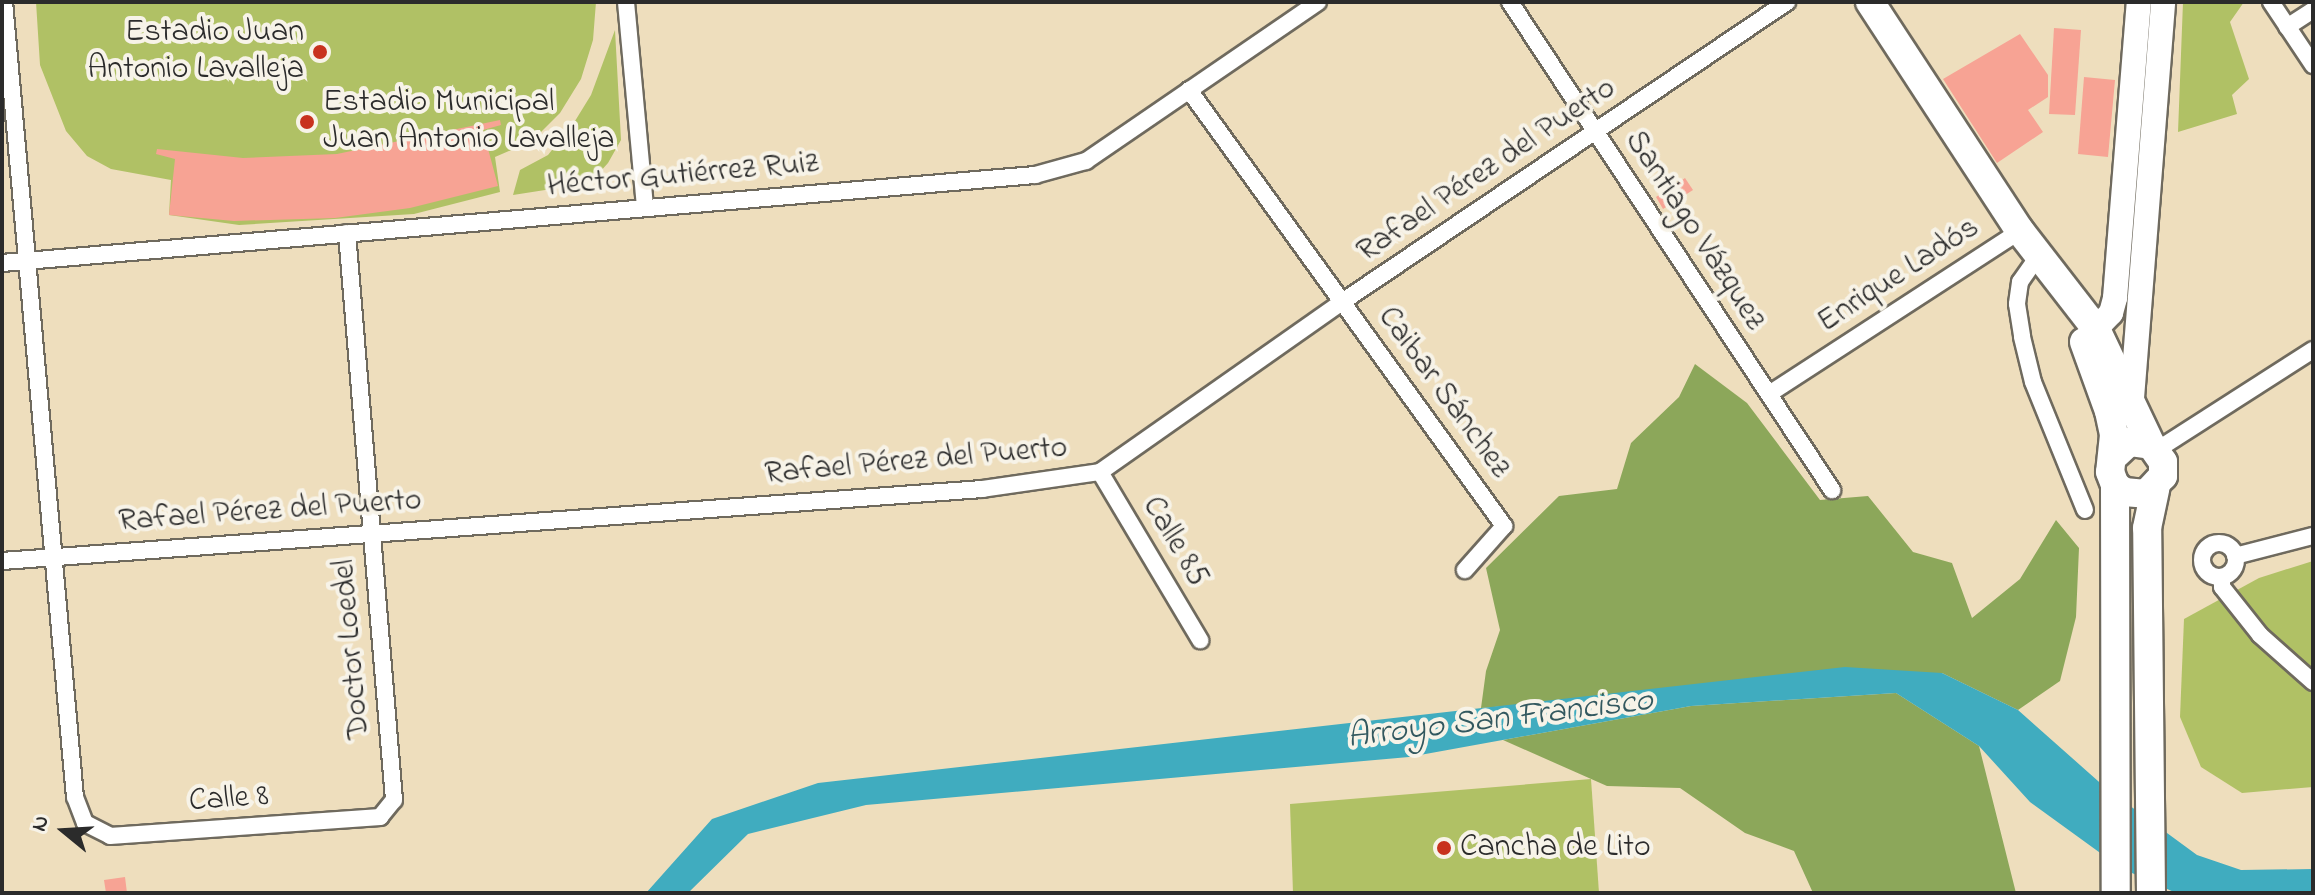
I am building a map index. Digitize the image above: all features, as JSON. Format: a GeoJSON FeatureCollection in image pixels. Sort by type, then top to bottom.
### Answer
{"type":"FeatureCollection","features":[{"type":"Feature","properties":{"kind":"highway"},"geometry":{"type":"LineString","coordinates":[[1870,2],[2132,398],[2154,447],[2163,476],[2155,489],[2147,528],[2151,893]]}},
{"type":"Feature","properties":{"kind":"highway"},"geometry":{"type":"LineString","coordinates":[[2020,231],[2034,262],[2090,335],[2114,435],[2116,893]]}},
{"type":"Feature","properties":{"kind":"highway"},"geometry":{"type":"LineString","coordinates":[[2114,471],[2129,442],[2154,447]]}},
{"type":"Feature","properties":{"kind":"highway"},"geometry":{"type":"LineString","coordinates":[[2114,471],[2134,496],[2155,489]]}},
{"type":"Feature","properties":{"kind":"main road"},"geometry":{"type":"LineString","coordinates":[[2132,398],[2139,2]]}},
{"type":"Feature","properties":{"kind":"main road"},"geometry":{"type":"LineString","coordinates":[[2090,335],[2111,313],[2136,210],[2163,2]]}},
{"type":"Feature","properties":{"kind":"street"},"geometry":{"type":"LineString","coordinates":[[4,2],[53,557]]}},
{"type":"Feature","properties":{"kind":"street"},"geometry":{"type":"LineString","coordinates":[[626,2],[645,207]]}},
{"type":"Feature","properties":{"kind":"street","name":"Héctor Gutiérrez Ruiz"},"geometry":{"type":"LineString","coordinates":[[2,263],[1035,175],[1086,161],[1318,2]]}},
{"type":"Feature","properties":{"kind":"street","name":"Santiago Vázquez"},"geometry":{"type":"LineString","coordinates":[[1510,2],[1832,490]]}},
{"type":"Feature","properties":{"kind":"street","name":"Rafael Pérez del Puerto"},"geometry":{"type":"LineString","coordinates":[[2,561],[982,489],[1100,472],[1342,302],[1787,2]]}},
{"type":"Feature","properties":{"kind":"street"},"geometry":{"type":"LineString","coordinates":[[2271,2],[2313,65]]}},
{"type":"Feature","properties":{"kind":"street"},"geometry":{"type":"LineString","coordinates":[[2287,27],[2313,10]]}},
{"type":"Feature","properties":{"kind":"street","name":"Caibar Sánchez"},"geometry":{"type":"LineString","coordinates":[[1189,90],[1504,526],[1465,570]]}},
{"type":"Feature","properties":{"kind":"street","name":"Enrique Ladós"},"geometry":{"type":"LineString","coordinates":[[1769,394],[2020,231]]}},
{"type":"Feature","properties":{"kind":"street","name":"Doctor Loedel"},"geometry":{"type":"LineString","coordinates":[[347,233],[394,800],[380,817]]}},
{"type":"Feature","properties":{"kind":"street"},"geometry":{"type":"LineString","coordinates":[[2034,262],[2020,282],[2017,304],[2022,337],[2033,382],[2085,510]]}},
{"type":"Feature","properties":{"kind":"street"},"geometry":{"type":"LineString","coordinates":[[2154,447],[2313,350]]}},
{"type":"Feature","properties":{"kind":"street","name":"Calle 85"},"geometry":{"type":"LineString","coordinates":[[1100,472],[1200,640]]}},
{"type":"Feature","properties":{"kind":"street"},"geometry":{"type":"LineString","coordinates":[[2235,556],[2313,536]]}},
{"type":"Feature","properties":{"kind":"street"},"geometry":{"type":"LineString","coordinates":[[2222,577],[2206,570],[2204,553],[2223,544],[2235,556]]}},
{"type":"Feature","properties":{"kind":"street"},"geometry":{"type":"LineString","coordinates":[[2222,577],[2233,569],[2235,556]]}},
{"type":"Feature","properties":{"kind":"street","name":"Calle 8"},"geometry":{"type":"LineString","coordinates":[[53,557],[75,797],[85,823],[110,836],[380,817]]}},
{"type":"Feature","properties":{"kind":"street"},"geometry":{"type":"LineString","coordinates":[[2222,577],[2222,587],[2260,635],[2313,682]]}},
{"type":"Feature","properties":{"kind":"green space","name":"Estadio Municipal Juan Antonio Lavalleja"},"geometry":{"type":"Polygon","coordinates":[[[36,2],[596,2],[593,40],[581,79],[560,113],[532,141],[495,157],[500,192],[414,214],[239,225],[169,215],[171,180],[111,169],[87,156],[66,131],[40,65],[36,2]]]}},
{"type":"Feature","properties":{"kind":"green space"},"geometry":{"type":"Polygon","coordinates":[[[2183,2],[2244,2],[2230,22],[2249,79],[2232,95],[2237,114],[2178,132],[2183,2]]]}},
{"type":"Feature","properties":{"kind":"green space"},"geometry":{"type":"Polygon","coordinates":[[[615,30],[621,140],[608,163],[590,183],[513,195],[520,170],[548,155],[575,121],[591,95],[615,30]]]}},
{"type":"Feature","properties":{"kind":"green space"},"geometry":{"type":"Polygon","coordinates":[[[1695,364],[1747,403],[1820,500],[1868,496],[1913,552],[1952,563],[1972,618],[2020,579],[2056,520],[2079,548],[2076,617],[2060,681],[2018,710],[1942,673],[1481,708],[1486,671],[1500,630],[1486,568],[1559,496],[1617,489],[1631,443],[1679,397],[1695,364]]]}},
{"type":"Feature","properties":{"kind":"green space"},"geometry":{"type":"Polygon","coordinates":[[[2313,561],[2313,787],[2242,793],[2201,767],[2180,717],[2184,619],[2259,578],[2313,561]]]}},
{"type":"Feature","properties":{"kind":"green space"},"geometry":{"type":"Polygon","coordinates":[[[1896,693],[1979,746],[2016,893],[1813,893],[1794,851],[1745,833],[1680,788],[1607,786],[1503,740],[1691,706],[1896,693]]]}},
{"type":"Feature","properties":{"kind":"green space","name":"Cancha de Lito"},"geometry":{"type":"Polygon","coordinates":[[[1591,779],[1599,893],[1293,893],[1290,804],[1591,779]]]}},
{"type":"Feature","properties":{"kind":"water","name":"Arroyo San Francisco"},"geometry":{"type":"Polygon","coordinates":[[[1845,667],[1942,673],[2018,710],[2107,789],[2197,855],[2241,870],[2313,869],[2313,893],[2176,893],[2121,868],[2030,802],[1979,746],[1896,693],[1691,706],[1409,757],[866,805],[748,834],[688,893],[646,893],[712,819],[818,783],[1845,667]]]}},
{"type":"Feature","properties":{"kind":"building"},"geometry":{"type":"Polygon","coordinates":[[[2054,28],[2081,30],[2075,115],[2049,114],[2054,28]]]}},
{"type":"Feature","properties":{"kind":"building"},"geometry":{"type":"Polygon","coordinates":[[[2020,34],[2048,75],[2048,97],[2028,110],[2043,132],[1997,163],[1943,79],[2020,34]]]}},
{"type":"Feature","properties":{"kind":"building"},"geometry":{"type":"Polygon","coordinates":[[[2084,77],[2115,80],[2108,157],[2078,154],[2084,77]]]}},
{"type":"Feature","properties":{"kind":"building"},"geometry":{"type":"Polygon","coordinates":[[[500,120],[501,125],[483,130],[498,186],[410,208],[335,218],[234,221],[169,215],[175,159],[156,154],[157,149],[243,158],[337,154],[500,120]]]}},
{"type":"Feature","properties":{"kind":"building"},"geometry":{"type":"Polygon","coordinates":[[[1685,178],[1693,190],[1663,209],[1656,197],[1685,178]]]}},
{"type":"Feature","properties":{"kind":"building"},"geometry":{"type":"Polygon","coordinates":[[[125,877],[127,893],[106,893],[104,880],[125,877]]]}},
{"type":"Feature","properties":{"kind":"place","name":"Estadio Juan Antonio Lavalleja"},"geometry":{"type":"Point","coordinates":[320,52]}},
{"type":"Feature","properties":{"kind":"place","name":"Estadio Municipal Juan Antonio Lavalleja"},"geometry":{"type":"Point","coordinates":[307,122]}},
{"type":"Feature","properties":{"kind":"place","name":"Cancha de Lito"},"geometry":{"type":"Point","coordinates":[1444,848]}}]}
